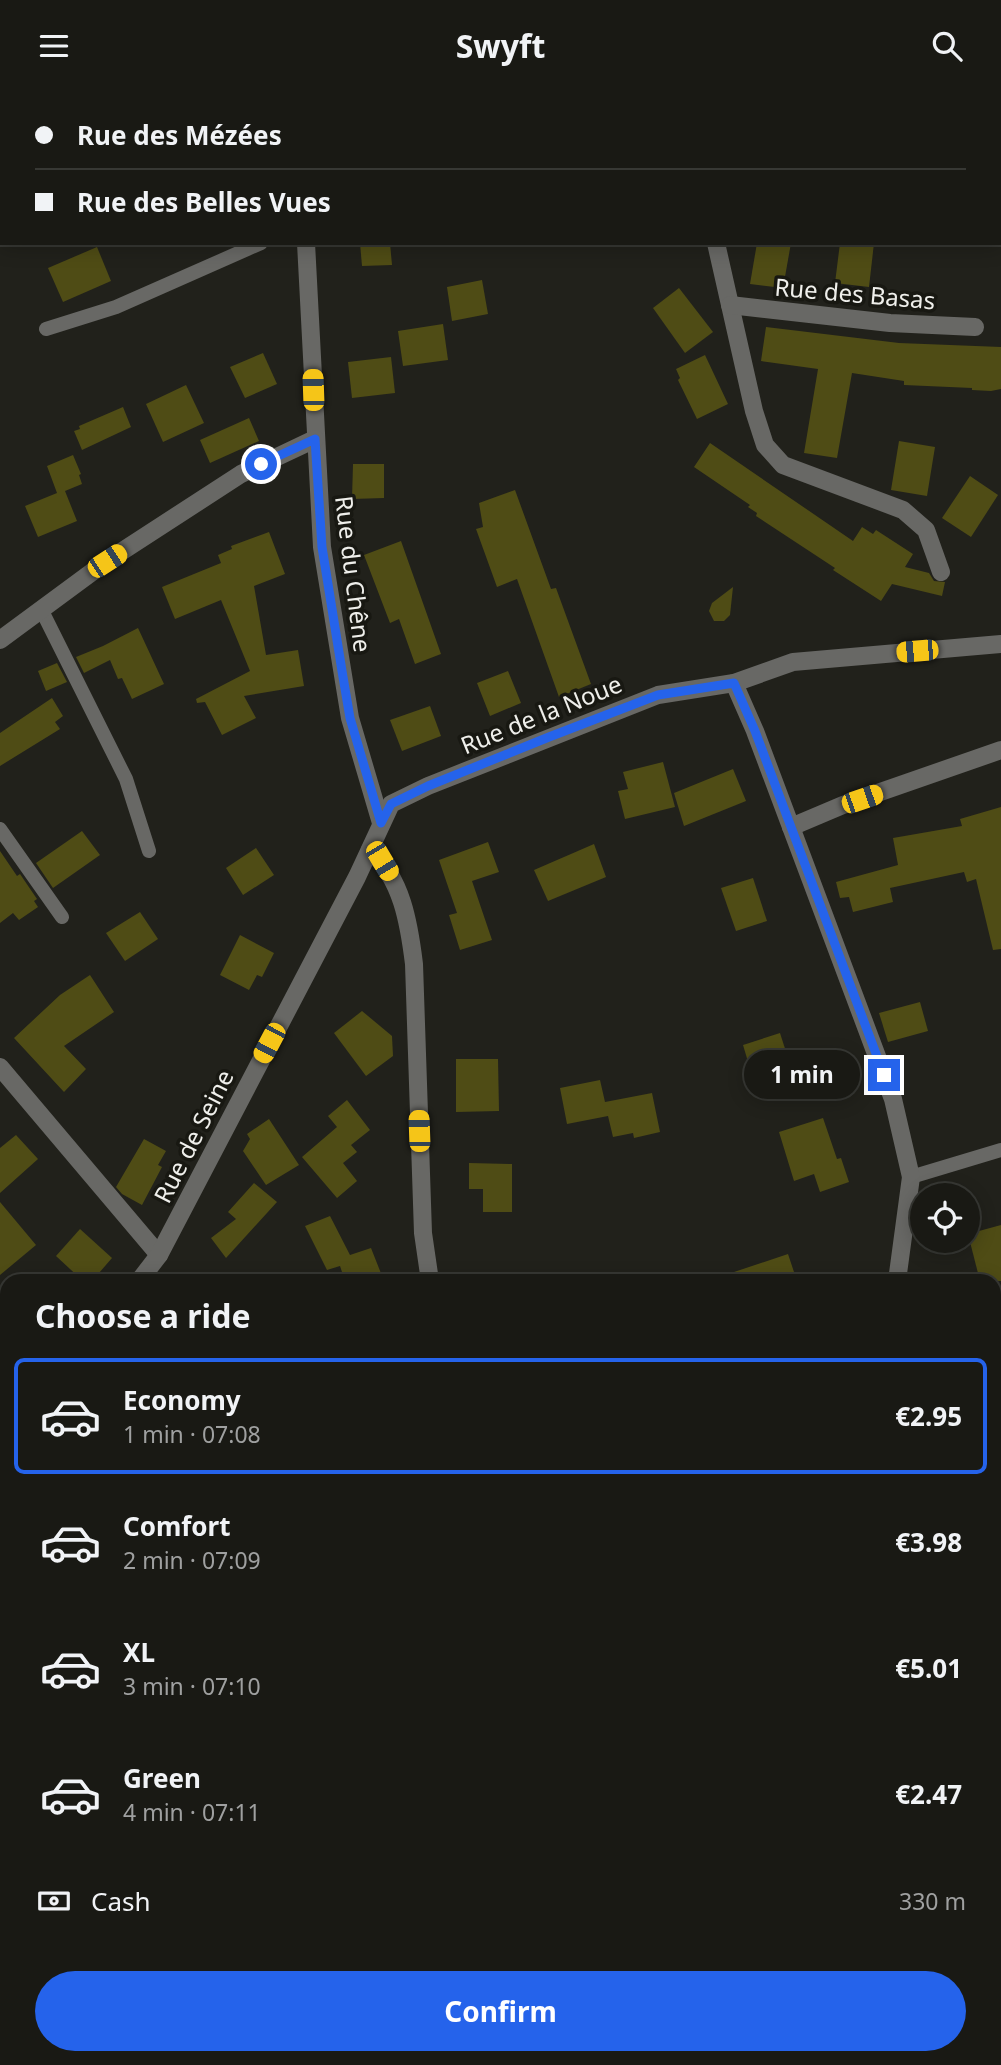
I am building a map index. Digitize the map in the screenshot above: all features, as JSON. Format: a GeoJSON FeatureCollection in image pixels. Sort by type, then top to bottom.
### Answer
{"type":"FeatureCollection","features":[{"type":"Feature","properties":{"kind":"street","name":"Rue du Chêne"},"geometry":{"type":"LineString","coordinates":[[306,245],[322,547],[350,718],[381,823]]}},
{"type":"Feature","properties":{"kind":"street"},"geometry":{"type":"LineString","coordinates":[[716,245],[754,411],[765,445],[783,464],[903,510],[926,530],[941,572]]}},
{"type":"Feature","properties":{"kind":"street","name":"Rue des Basas"},"geometry":{"type":"LineString","coordinates":[[730,305],[890,323],[975,327]]}},
{"type":"Feature","properties":{"kind":"street"},"geometry":{"type":"LineString","coordinates":[[0,641],[107,561],[241,474],[315,439]]}},
{"type":"Feature","properties":{"kind":"street","name":"Rue de la Noue"},"geometry":{"type":"LineString","coordinates":[[381,823],[391,804],[428,786],[658,695],[734,683],[793,662],[1001,644]]}},
{"type":"Feature","properties":{"kind":"street"},"geometry":{"type":"LineString","coordinates":[[734,683],[893,1100],[911,1177],[898,1274]]}},
{"type":"Feature","properties":{"kind":"street"},"geometry":{"type":"LineString","coordinates":[[791,827],[843,805],[1001,750]]}},
{"type":"Feature","properties":{"kind":"street","name":"Rue de Seine"},"geometry":{"type":"LineString","coordinates":[[144,1274],[159,1255],[370,850],[381,823]]}},
{"type":"Feature","properties":{"kind":"street"},"geometry":{"type":"LineString","coordinates":[[370,850],[382,861],[395,883],[411,940],[423,1233],[429,1274]]}},
{"type":"Feature","properties":{"kind":"street"},"geometry":{"type":"LineString","coordinates":[[0,1067],[159,1255]]}},
{"type":"Feature","properties":{"kind":"street"},"geometry":{"type":"LineString","coordinates":[[1001,1873],[1001,1880]]}},
{"type":"Feature","properties":{"kind":"lane"},"geometry":{"type":"LineString","coordinates":[[46,329],[116,307],[256,245]]}},
{"type":"Feature","properties":{"kind":"lane"},"geometry":{"type":"LineString","coordinates":[[41,609],[126,779],[149,851]]}},
{"type":"Feature","properties":{"kind":"lane"},"geometry":{"type":"LineString","coordinates":[[0,829],[62,917]]}},
{"type":"Feature","properties":{"kind":"lane"},"geometry":{"type":"LineString","coordinates":[[911,1177],[1001,1150]]}},
{"type":"Feature","properties":{"kind":"building"},"geometry":{"type":"Polygon","coordinates":[[[360,245],[390,245],[392,265],[362,266],[360,245]]]}},
{"type":"Feature","properties":{"kind":"building"},"geometry":{"type":"Polygon","coordinates":[[[757,245],[791,245],[783,288],[750,284],[757,245]]]}},
{"type":"Feature","properties":{"kind":"building"},"geometry":{"type":"Polygon","coordinates":[[[840,245],[874,245],[869,287],[835,283],[840,245]]]}},
{"type":"Feature","properties":{"kind":"building"},"geometry":{"type":"Polygon","coordinates":[[[97,247],[111,281],[63,302],[48,268],[97,247]]]}},
{"type":"Feature","properties":{"kind":"building"},"geometry":{"type":"Polygon","coordinates":[[[482,280],[488,314],[452,321],[447,287],[482,280]]]}},
{"type":"Feature","properties":{"kind":"building"},"geometry":{"type":"Polygon","coordinates":[[[679,288],[713,332],[685,353],[653,308],[679,288]]]}},
{"type":"Feature","properties":{"kind":"building"},"geometry":{"type":"Polygon","coordinates":[[[443,324],[448,360],[403,366],[398,331],[443,324]]]}},
{"type":"Feature","properties":{"kind":"building"},"geometry":{"type":"Polygon","coordinates":[[[766,327],[899,343],[1001,347],[1001,389],[991,391],[904,385],[904,381],[852,373],[837,458],[804,453],[818,369],[761,361],[766,327]]]}},
{"type":"Feature","properties":{"kind":"building"},"geometry":{"type":"Polygon","coordinates":[[[263,353],[277,384],[245,398],[230,367],[263,353]]]}},
{"type":"Feature","properties":{"kind":"building"},"geometry":{"type":"Polygon","coordinates":[[[705,355],[728,404],[697,419],[678,380],[680,378],[676,369],[705,355]]]}},
{"type":"Feature","properties":{"kind":"building"},"geometry":{"type":"Polygon","coordinates":[[[391,357],[395,393],[352,398],[348,362],[391,357]]]}},
{"type":"Feature","properties":{"kind":"building"},"geometry":{"type":"Polygon","coordinates":[[[186,385],[204,423],[163,442],[146,404],[186,385]]]}},
{"type":"Feature","properties":{"kind":"building"},"geometry":{"type":"Polygon","coordinates":[[[123,407],[131,427],[82,450],[74,431],[80,429],[79,426],[123,407]]]}},
{"type":"Feature","properties":{"kind":"building"},"geometry":{"type":"Polygon","coordinates":[[[249,418],[259,441],[210,463],[200,440],[249,418]]]}},
{"type":"Feature","properties":{"kind":"building"},"geometry":{"type":"Polygon","coordinates":[[[899,441],[935,447],[927,496],[891,490],[899,441]]]}},
{"type":"Feature","properties":{"kind":"building"},"geometry":{"type":"Polygon","coordinates":[[[710,443],[853,541],[862,527],[873,534],[876,530],[913,554],[905,567],[929,573],[934,581],[945,582],[942,596],[892,584],[881,601],[833,570],[835,568],[756,516],[757,513],[748,507],[750,505],[694,467],[710,443]]]}},
{"type":"Feature","properties":{"kind":"building"},"geometry":{"type":"Polygon","coordinates":[[[73,455],[82,484],[65,491],[77,521],[38,537],[25,506],[57,493],[47,466],[73,455]]]}},
{"type":"Feature","properties":{"kind":"building"},"geometry":{"type":"Polygon","coordinates":[[[353,464],[384,464],[384,498],[352,499],[353,464]]]}},
{"type":"Feature","properties":{"kind":"building"},"geometry":{"type":"Polygon","coordinates":[[[970,476],[998,495],[971,537],[942,518],[970,476]]]}},
{"type":"Feature","properties":{"kind":"building"},"geometry":{"type":"Polygon","coordinates":[[[515,490],[551,589],[556,588],[591,684],[559,697],[517,579],[497,587],[476,529],[483,527],[479,503],[515,490]]]}},
{"type":"Feature","properties":{"kind":"building"},"geometry":{"type":"Polygon","coordinates":[[[269,532],[285,574],[254,586],[266,655],[298,650],[304,686],[244,696],[256,718],[222,735],[205,702],[197,703],[196,699],[250,671],[221,600],[175,619],[162,587],[221,563],[218,555],[232,549],[231,546],[269,532]]]}},
{"type":"Feature","properties":{"kind":"building"},"geometry":{"type":"Polygon","coordinates":[[[401,541],[441,654],[415,664],[399,619],[390,623],[364,555],[401,541]]]}},
{"type":"Feature","properties":{"kind":"building"},"geometry":{"type":"Polygon","coordinates":[[[733,587],[730,615],[724,621],[714,621],[709,611],[712,603],[733,587]]]}},
{"type":"Feature","properties":{"kind":"building"},"geometry":{"type":"Polygon","coordinates":[[[138,628],[164,684],[132,699],[122,678],[118,679],[110,660],[84,673],[76,657],[138,628]]]}},
{"type":"Feature","properties":{"kind":"building"},"geometry":{"type":"Polygon","coordinates":[[[57,663],[67,682],[46,691],[38,671],[57,663]]]}},
{"type":"Feature","properties":{"kind":"building"},"geometry":{"type":"Polygon","coordinates":[[[508,671],[521,703],[490,716],[477,683],[508,671]]]}},
{"type":"Feature","properties":{"kind":"building"},"geometry":{"type":"Polygon","coordinates":[[[52,698],[63,716],[55,722],[60,729],[0,766],[0,733],[52,698]]]}},
{"type":"Feature","properties":{"kind":"building"},"geometry":{"type":"Polygon","coordinates":[[[430,706],[441,736],[402,751],[390,720],[430,706]]]}},
{"type":"Feature","properties":{"kind":"building"},"geometry":{"type":"Polygon","coordinates":[[[663,762],[675,807],[625,819],[618,791],[628,789],[623,772],[663,762]]]}},
{"type":"Feature","properties":{"kind":"building"},"geometry":{"type":"Polygon","coordinates":[[[733,769],[746,801],[684,826],[674,793],[733,769]]]}},
{"type":"Feature","properties":{"kind":"building"},"geometry":{"type":"Polygon","coordinates":[[[1001,807],[1001,949],[993,950],[976,879],[967,882],[964,872],[890,888],[893,902],[853,912],[849,897],[840,898],[836,882],[898,865],[893,838],[962,826],[960,819],[1001,807]]]}},
{"type":"Feature","properties":{"kind":"building"},"geometry":{"type":"Polygon","coordinates":[[[82,831],[100,855],[53,888],[36,863],[82,831]]]}},
{"type":"Feature","properties":{"kind":"building"},"geometry":{"type":"Polygon","coordinates":[[[488,842],[499,872],[472,881],[492,940],[460,950],[449,915],[457,913],[439,860],[488,842]]]}},
{"type":"Feature","properties":{"kind":"building"},"geometry":{"type":"Polygon","coordinates":[[[594,844],[606,877],[548,901],[534,870],[594,844]]]}},
{"type":"Feature","properties":{"kind":"building"},"geometry":{"type":"Polygon","coordinates":[[[256,848],[274,875],[243,895],[226,868],[256,848]]]}},
{"type":"Feature","properties":{"kind":"building"},"geometry":{"type":"Polygon","coordinates":[[[0,851],[37,899],[34,901],[38,907],[19,920],[13,913],[0,923],[0,851]]]}},
{"type":"Feature","properties":{"kind":"building"},"geometry":{"type":"Polygon","coordinates":[[[753,878],[767,921],[736,931],[721,888],[753,878]]]}},
{"type":"Feature","properties":{"kind":"building"},"geometry":{"type":"Polygon","coordinates":[[[140,912],[158,939],[125,961],[106,933],[140,912]]]}},
{"type":"Feature","properties":{"kind":"building"},"geometry":{"type":"Polygon","coordinates":[[[240,935],[274,953],[262,977],[257,975],[249,990],[220,975],[240,935]]]}},
{"type":"Feature","properties":{"kind":"building"},"geometry":{"type":"Polygon","coordinates":[[[90,975],[114,1012],[64,1046],[86,1069],[64,1092],[14,1038],[60,995],[90,975]]]}},
{"type":"Feature","properties":{"kind":"building"},"geometry":{"type":"Polygon","coordinates":[[[920,1002],[928,1031],[888,1042],[879,1013],[920,1002]]]}},
{"type":"Feature","properties":{"kind":"building"},"geometry":{"type":"Polygon","coordinates":[[[362,1011],[392,1036],[393,1056],[366,1076],[334,1033],[362,1011]]]}},
{"type":"Feature","properties":{"kind":"building"},"geometry":{"type":"Polygon","coordinates":[[[780,1033],[796,1083],[758,1095],[743,1045],[780,1033]]]}},
{"type":"Feature","properties":{"kind":"building"},"geometry":{"type":"Polygon","coordinates":[[[456,1059],[498,1059],[499,1111],[456,1112],[456,1059]]]}},
{"type":"Feature","properties":{"kind":"building"},"geometry":{"type":"Polygon","coordinates":[[[600,1080],[605,1102],[652,1093],[660,1132],[634,1138],[633,1133],[613,1137],[608,1116],[567,1124],[560,1088],[600,1080]]]}},
{"type":"Feature","properties":{"kind":"building"},"geometry":{"type":"Polygon","coordinates":[[[347,1100],[370,1130],[351,1145],[357,1152],[343,1163],[357,1181],[337,1198],[302,1157],[337,1127],[328,1116],[347,1100]]]}},
{"type":"Feature","properties":{"kind":"building"},"geometry":{"type":"Polygon","coordinates":[[[823,1118],[837,1159],[841,1158],[849,1182],[820,1192],[814,1174],[794,1181],[779,1132],[823,1118]]]}},
{"type":"Feature","properties":{"kind":"building"},"geometry":{"type":"Polygon","coordinates":[[[269,1119],[299,1165],[266,1185],[243,1151],[250,1139],[247,1134],[269,1119]]]}},
{"type":"Feature","properties":{"kind":"building"},"geometry":{"type":"Polygon","coordinates":[[[16,1135],[38,1159],[0,1193],[0,1148],[16,1135]]]}},
{"type":"Feature","properties":{"kind":"building"},"geometry":{"type":"Polygon","coordinates":[[[144,1139],[166,1151],[158,1165],[162,1167],[142,1205],[122,1194],[116,1187],[144,1139]]]}},
{"type":"Feature","properties":{"kind":"building"},"geometry":{"type":"Polygon","coordinates":[[[469,1163],[512,1164],[512,1212],[483,1212],[483,1189],[469,1189],[469,1163]]]}},
{"type":"Feature","properties":{"kind":"building"},"geometry":{"type":"Polygon","coordinates":[[[254,1183],[277,1202],[226,1258],[211,1238],[236,1219],[228,1212],[254,1183]]]}},
{"type":"Feature","properties":{"kind":"building"},"geometry":{"type":"Polygon","coordinates":[[[0,1202],[36,1245],[0,1274],[0,1202]]]}},
{"type":"Feature","properties":{"kind":"building"},"geometry":{"type":"Polygon","coordinates":[[[330,1216],[350,1255],[371,1248],[381,1274],[343,1274],[340,1266],[327,1270],[305,1226],[330,1216]]]}},
{"type":"Feature","properties":{"kind":"building"},"geometry":{"type":"Polygon","coordinates":[[[1001,1225],[1001,1274],[978,1274],[973,1253],[980,1253],[980,1231],[1001,1225]]]}},
{"type":"Feature","properties":{"kind":"building"},"geometry":{"type":"Polygon","coordinates":[[[80,1229],[112,1258],[98,1274],[75,1274],[56,1256],[80,1229]]]}},
{"type":"Feature","properties":{"kind":"building"},"geometry":{"type":"Polygon","coordinates":[[[788,1254],[795,1274],[728,1274],[788,1254]]]}},
{"type":"Feature","properties":{"kind":"route"},"geometry":{"type":"LineString","coordinates":[[261,464],[315,439],[322,547],[350,718],[381,823],[391,804],[428,786],[549,737],[658,695],[734,683],[755,731],[884,1075]]}}]}
